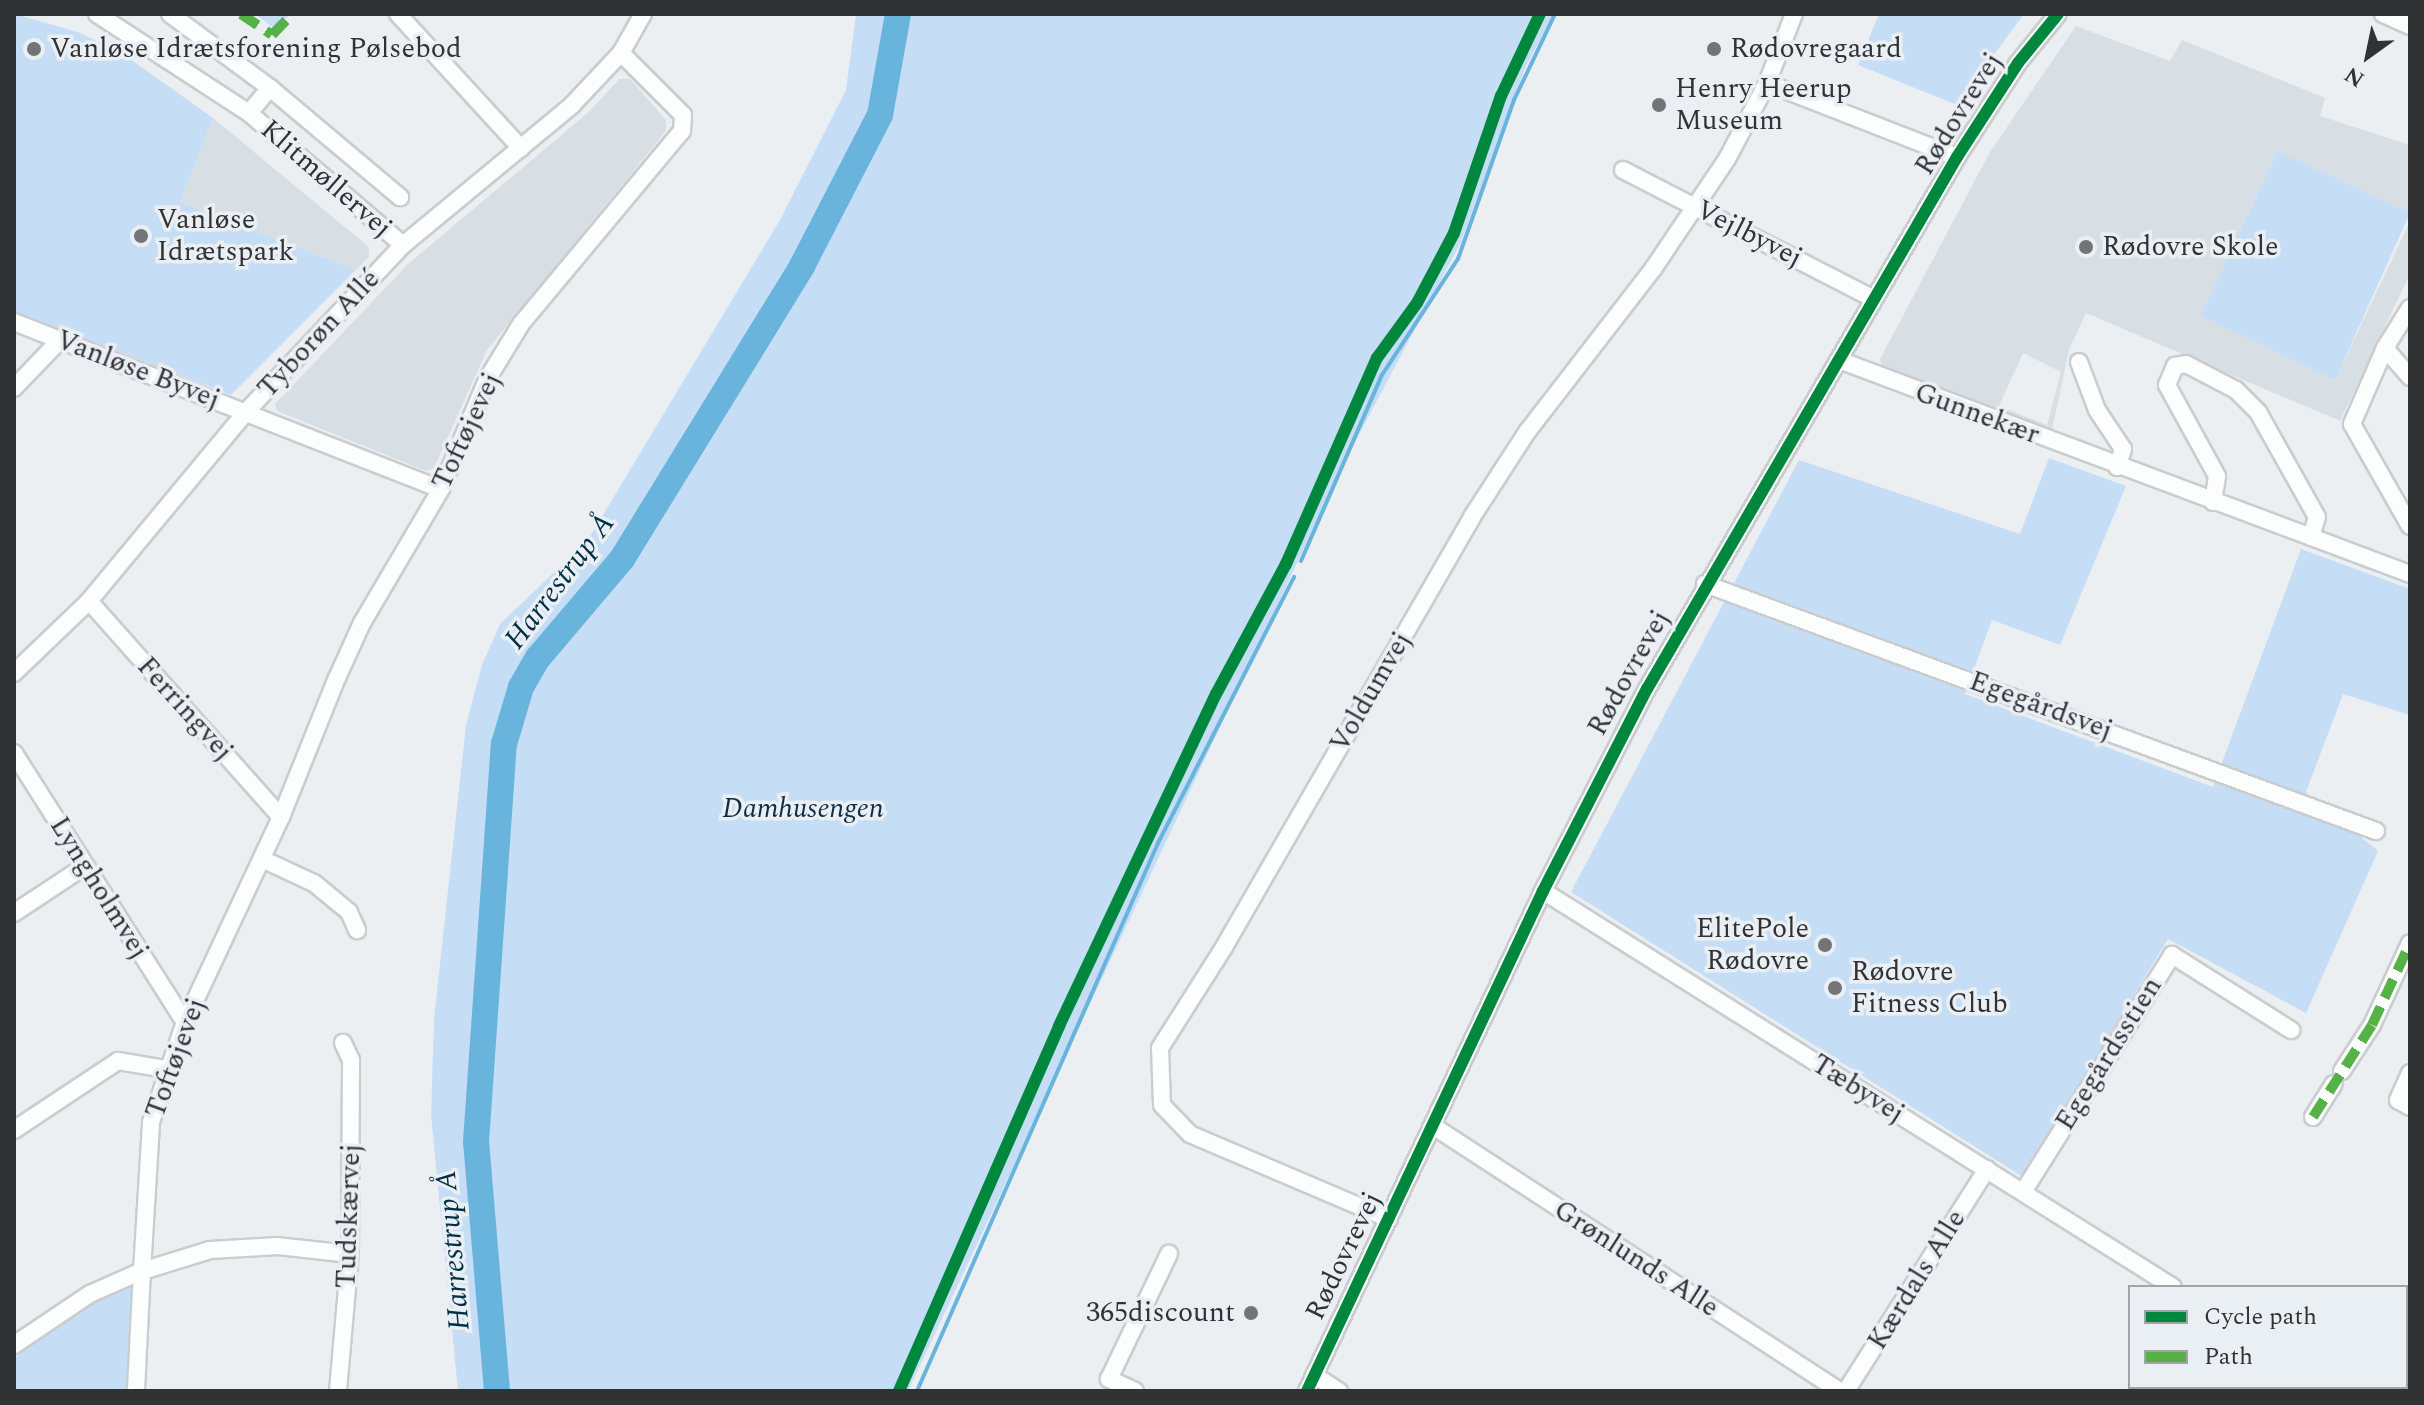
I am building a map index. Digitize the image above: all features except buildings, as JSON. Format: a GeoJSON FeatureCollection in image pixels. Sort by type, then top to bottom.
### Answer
{"type":"FeatureCollection","features":[{"type":"Feature","properties":{"kind":"street","name":"Klitmøllervej"},"geometry":{"type":"LineString","coordinates":[[97,14],[249,113],[403,245]]}},
{"type":"Feature","properties":{"kind":"street","name":"Klitmøllervej"},"geometry":{"type":"LineString","coordinates":[[170,14],[270,88],[400,197]]}},
{"type":"Feature","properties":{"kind":"street"},"geometry":{"type":"LineString","coordinates":[[398,14],[521,148]]}},
{"type":"Feature","properties":{"kind":"street","name":"Tyborøn Allé"},"geometry":{"type":"LineString","coordinates":[[14,673],[89,601],[246,412],[403,245],[521,148],[621,53],[643,14]]}},
{"type":"Feature","properties":{"kind":"street","name":"Voldumvej"},"geometry":{"type":"LineString","coordinates":[[1389,1219],[1190,1134],[1162,1105],[1160,1048],[1224,947],[1472,517],[1527,432],[1698,207],[1767,83],[1794,14]]}},
{"type":"Feature","properties":{"kind":"street","name":"Rødovrevej"},"geometry":{"type":"LineString","coordinates":[[1307,1391],[1543,891],[1705,584],[1957,157],[2018,63],[2058,14]]}},
{"type":"Feature","properties":{"kind":"street"},"geometry":{"type":"LineString","coordinates":[[2383,14],[2410,26]]}},
{"type":"Feature","properties":{"kind":"street","name":"Toftøjevej"},"geometry":{"type":"LineString","coordinates":[[136,1391],[151,1122],[182,1028],[281,817],[362,623],[441,489],[488,378],[521,324],[682,131],[683,115],[621,53]]}},
{"type":"Feature","properties":{"kind":"street"},"geometry":{"type":"LineString","coordinates":[[1767,83],[1957,157]]}},
{"type":"Feature","properties":{"kind":"street","name":"Klitmøllervej"},"geometry":{"type":"LineString","coordinates":[[249,113],[270,88]]}},
{"type":"Feature","properties":{"kind":"street","name":"Vejlbyvej"},"geometry":{"type":"LineString","coordinates":[[1623,170],[1874,299]]}},
{"type":"Feature","properties":{"kind":"street"},"geometry":{"type":"LineString","coordinates":[[2410,308],[2385,348],[2355,412],[2354,435],[2410,526]]}},
{"type":"Feature","properties":{"kind":"street","name":"Vanløse Byvej"},"geometry":{"type":"LineString","coordinates":[[14,322],[441,489]]}},
{"type":"Feature","properties":{"kind":"street"},"geometry":{"type":"LineString","coordinates":[[14,388],[60,340]]}},
{"type":"Feature","properties":{"kind":"street"},"geometry":{"type":"LineString","coordinates":[[2385,348],[2410,377]]}},
{"type":"Feature","properties":{"kind":"street","name":"Gunnekær"},"geometry":{"type":"LineString","coordinates":[[1839,360],[2117,467],[2410,574]]}},
{"type":"Feature","properties":{"kind":"street"},"geometry":{"type":"LineString","coordinates":[[2079,362],[2097,410],[2123,449],[2117,467]]}},
{"type":"Feature","properties":{"kind":"street"},"geometry":{"type":"LineString","coordinates":[[2213,502],[2217,476],[2167,385],[2175,366],[2186,364],[2236,390],[2258,412],[2317,517],[2311,537]]}},
{"type":"Feature","properties":{"kind":"street","name":"Egegårdsvej"},"geometry":{"type":"LineString","coordinates":[[1705,584],[2376,831]]}},
{"type":"Feature","properties":{"kind":"street","name":"Ferringvej"},"geometry":{"type":"LineString","coordinates":[[89,601],[281,817]]}},
{"type":"Feature","properties":{"kind":"street","name":"Lyngholmvej"},"geometry":{"type":"LineString","coordinates":[[14,753],[182,1028]]}},
{"type":"Feature","properties":{"kind":"street"},"geometry":{"type":"LineString","coordinates":[[262,859],[314,883],[349,912],[357,930]]}},
{"type":"Feature","properties":{"kind":"street"},"geometry":{"type":"LineString","coordinates":[[14,913],[85,866]]}},
{"type":"Feature","properties":{"kind":"street","name":"Tæbyvej"},"geometry":{"type":"LineString","coordinates":[[1543,891],[2170,1285]]}},
{"type":"Feature","properties":{"kind":"street"},"geometry":{"type":"LineString","coordinates":[[2313,1117],[2372,1025],[2410,943]]}},
{"type":"Feature","properties":{"kind":"street","name":"Egegårdsstien"},"geometry":{"type":"LineString","coordinates":[[2023,1192],[2172,955],[2291,1030]]}},
{"type":"Feature","properties":{"kind":"street","name":"Tudskærvej"},"geometry":{"type":"LineString","coordinates":[[338,1391],[350,1254],[351,1060],[343,1043]]}},
{"type":"Feature","properties":{"kind":"street"},"geometry":{"type":"LineString","coordinates":[[14,1130],[118,1061],[166,1069]]}},
{"type":"Feature","properties":{"kind":"street"},"geometry":{"type":"LineString","coordinates":[[2410,1073],[2398,1100],[2410,1107]]}},
{"type":"Feature","properties":{"kind":"street","name":"Grønlunds Alle"},"geometry":{"type":"LineString","coordinates":[[1433,1126],[1843,1391]]}},
{"type":"Feature","properties":{"kind":"street","name":"Kærdals Alle"},"geometry":{"type":"LineString","coordinates":[[1843,1391],[1987,1169]]}},
{"type":"Feature","properties":{"kind":"street"},"geometry":{"type":"LineString","coordinates":[[14,1345],[90,1294],[142,1271],[210,1250],[278,1246],[350,1254]]}},
{"type":"Feature","properties":{"kind":"street"},"geometry":{"type":"LineString","coordinates":[[1135,1391],[1109,1379],[1169,1254]]}},
{"type":"Feature","properties":{"kind":"street"},"geometry":{"type":"LineString","coordinates":[[1314,1375],[1339,1391]]}},
{"type":"Feature","properties":{"kind":"shaded area","name":"Rødovre Skole"},"geometry":{"type":"Polygon","coordinates":[[[2076,26],[2170,61],[2182,40],[2325,98],[2320,116],[2410,145],[2410,213],[2278,151],[2200,316],[2335,380],[2410,221],[2410,274],[2340,421],[2086,313],[2069,350],[2052,430],[1883,369],[1880,359],[1990,152],[2076,26]],[[2023,353],[1999,406],[2047,425],[2061,372],[2023,353]]]}},
{"type":"Feature","properties":{"kind":"shaded area"},"geometry":{"type":"Polygon","coordinates":[[[619,79],[630,79],[666,120],[666,131],[487,350],[434,468],[426,471],[277,411],[275,404],[408,264],[590,111],[619,79]]]}},
{"type":"Feature","properties":{"kind":"shaded area"},"geometry":{"type":"Polygon","coordinates":[[[213,118],[369,247],[369,257],[356,270],[180,202],[213,118]]]}},
{"type":"Feature","properties":{"kind":"green space","name":"Vanløse Idrætspark"},"geometry":{"type":"Polygon","coordinates":[[[14,14],[78,32],[123,54],[213,118],[180,202],[356,270],[231,395],[14,311],[14,14]]]}},
{"type":"Feature","properties":{"kind":"green space"},"geometry":{"type":"Polygon","coordinates":[[[255,14],[291,14],[274,28],[255,14]]]}},
{"type":"Feature","properties":{"kind":"green space","name":"Damhusengen"},"geometry":{"type":"Polygon","coordinates":[[[856,14],[1554,14],[1525,68],[1461,242],[1345,461],[908,1391],[458,1391],[431,1115],[434,1019],[466,725],[482,665],[500,624],[588,540],[780,220],[846,90],[856,14]]]}},
{"type":"Feature","properties":{"kind":"green space"},"geometry":{"type":"Polygon","coordinates":[[[1879,14],[2024,14],[1957,105],[1858,65],[1879,14]]]}},
{"type":"Feature","properties":{"kind":"green space"},"geometry":{"type":"Polygon","coordinates":[[[2278,151],[2410,213],[2335,380],[2200,316],[2278,151]]]}},
{"type":"Feature","properties":{"kind":"green space"},"geometry":{"type":"Polygon","coordinates":[[[2049,458],[2126,486],[2060,645],[1992,620],[1965,694],[2213,787],[2301,549],[2410,589],[2410,715],[2343,694],[2306,792],[2378,851],[2306,1013],[2168,939],[2023,1177],[1571,892],[1799,460],[2020,534],[2049,458]]]}},
{"type":"Feature","properties":{"kind":"green space"},"geometry":{"type":"Polygon","coordinates":[[[133,1285],[131,1391],[14,1391],[14,1358],[94,1301],[133,1285]]]}},
{"type":"Feature","properties":{"kind":"waterway","name":"Harrestrup Å"},"geometry":{"type":"LineString","coordinates":[[497,1391],[476,1142],[504,744],[521,687],[538,658],[622,559],[802,266],[880,115],[898,14]]}},
{"type":"Feature","properties":{"kind":"waterway","name":"Harrestrup Å"},"geometry":{"type":"LineString","coordinates":[[1301,561],[1382,375],[1458,259],[1514,100],[1555,14]]}},
{"type":"Feature","properties":{"kind":"waterway","name":"Harrestrup Å"},"geometry":{"type":"LineString","coordinates":[[917,1391],[1158,843],[1294,577]]}},
{"type":"Feature","properties":{"kind":"marked path"},"geometry":{"type":"LineString","coordinates":[[241,14],[272,35],[292,14]]}},
{"type":"Feature","properties":{"kind":"marked path"},"geometry":{"type":"LineString","coordinates":[[2313,1117],[2372,1025],[2410,943]]}},
{"type":"Feature","properties":{"kind":"cycle path"},"geometry":{"type":"LineString","coordinates":[[899,1391],[1059,1026],[1216,694],[1286,564],[1377,358],[1417,303],[1454,233],[1501,96],[1540,14]]}},
{"type":"Feature","properties":{"kind":"cycle path"},"geometry":{"type":"LineString","coordinates":[[1307,1391],[1543,891],[1647,689],[1957,157],[2018,63],[2058,14]]}},
{"type":"Feature","properties":{"kind":"place","name":"Vanløse Idrætsforening Pølsebod"},"geometry":{"type":"Point","coordinates":[34,49]}},
{"type":"Feature","properties":{"kind":"place","name":"Rødovregaard"},"geometry":{"type":"Point","coordinates":[1714,49]}},
{"type":"Feature","properties":{"kind":"place","name":"Henry Heerup Museum"},"geometry":{"type":"Point","coordinates":[1659,105]}},
{"type":"Feature","properties":{"kind":"place","name":"Vanløse Idrætspark"},"geometry":{"type":"Point","coordinates":[141,236]}},
{"type":"Feature","properties":{"kind":"place","name":"Rødovre Skole"},"geometry":{"type":"Point","coordinates":[2086,247]}},
{"type":"Feature","properties":{"kind":"place","name":"ElitePole Rødovre"},"geometry":{"type":"Point","coordinates":[1825,945]}},
{"type":"Feature","properties":{"kind":"place","name":"Rødovre Fitness Club"},"geometry":{"type":"Point","coordinates":[1835,988]}},
{"type":"Feature","properties":{"kind":"place","name":"365discount"},"geometry":{"type":"Point","coordinates":[1251,1313]}}]}
